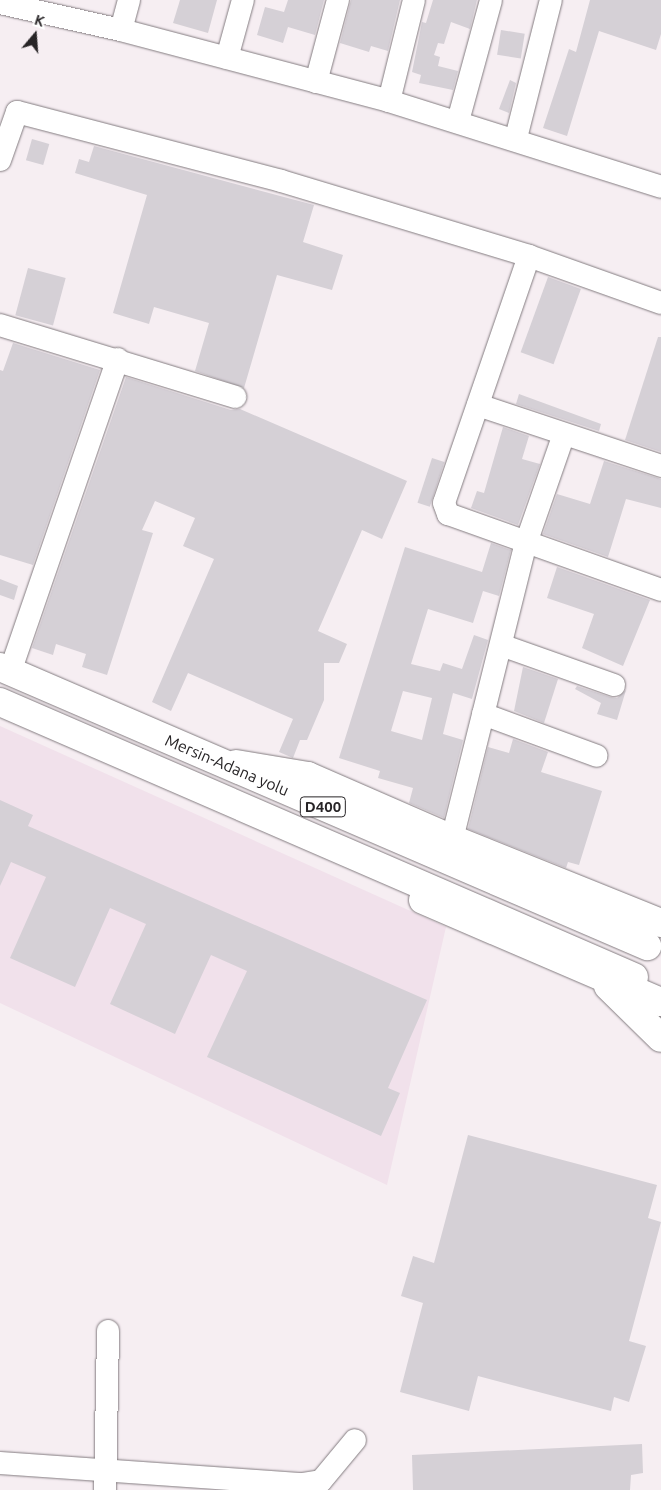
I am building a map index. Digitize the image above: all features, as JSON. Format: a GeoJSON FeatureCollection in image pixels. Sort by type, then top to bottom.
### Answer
{"type":"FeatureCollection","features":[{"type":"Feature","properties":{"kind":"main road","name":"Mersin-Adana yolu"},"geometry":{"type":"LineString","coordinates":[[5,670],[647,946]]}},
{"type":"Feature","properties":{"kind":"main road","name":"Mersin-Adana yolu"},"geometry":{"type":"LineString","coordinates":[[0,702],[200,789],[651,992]]}},
{"type":"Feature","properties":{"kind":"main road"},"geometry":{"type":"LineString","coordinates":[[214,760],[308,776],[452,839],[661,923]]}},
{"type":"Feature","properties":{"kind":"main road"},"geometry":{"type":"LineString","coordinates":[[200,789],[318,854],[600,978],[651,992]]}},
{"type":"Feature","properties":{"kind":"main road"},"geometry":{"type":"LineString","coordinates":[[600,978],[661,1038]]}},
{"type":"Feature","properties":{"kind":"street"},"geometry":{"type":"LineString","coordinates":[[121,30],[128,0]]}},
{"type":"Feature","properties":{"kind":"street"},"geometry":{"type":"LineString","coordinates":[[227,58],[243,0]]}},
{"type":"Feature","properties":{"kind":"street"},"geometry":{"type":"LineString","coordinates":[[316,82],[338,0]]}},
{"type":"Feature","properties":{"kind":"street"},"geometry":{"type":"LineString","coordinates":[[389,101],[414,0]]}},
{"type":"Feature","properties":{"kind":"street"},"geometry":{"type":"LineString","coordinates":[[458,121],[491,0]]}},
{"type":"Feature","properties":{"kind":"street"},"geometry":{"type":"LineString","coordinates":[[516,138],[552,0]]}},
{"type":"Feature","properties":{"kind":"street"},"geometry":{"type":"LineString","coordinates":[[4,4],[121,30],[389,101],[516,138],[661,187]]}},
{"type":"Feature","properties":{"kind":"street"},"geometry":{"type":"LineString","coordinates":[[0,160],[17,112],[281,181],[529,256],[661,303]]}},
{"type":"Feature","properties":{"kind":"street"},"geometry":{"type":"LineString","coordinates":[[529,256],[444,503],[446,509],[448,514],[661,590]]}},
{"type":"Feature","properties":{"kind":"street"},"geometry":{"type":"LineString","coordinates":[[0,325],[235,397]]}},
{"type":"Feature","properties":{"kind":"street"},"geometry":{"type":"LineString","coordinates":[[5,670],[117,360]]}},
{"type":"Feature","properties":{"kind":"street"},"geometry":{"type":"LineString","coordinates":[[478,405],[661,466]]}},
{"type":"Feature","properties":{"kind":"street"},"geometry":{"type":"LineString","coordinates":[[452,839],[526,543],[564,434]]}},
{"type":"Feature","properties":{"kind":"street"},"geometry":{"type":"LineString","coordinates":[[501,645],[614,685]]}},
{"type":"Feature","properties":{"kind":"street"},"geometry":{"type":"LineString","coordinates":[[483,714],[597,756]]}},
{"type":"Feature","properties":{"kind":"street"},"geometry":{"type":"LineString","coordinates":[[106,1480],[108,1331]]}},
{"type":"Feature","properties":{"kind":"street"},"geometry":{"type":"LineString","coordinates":[[0,1463],[106,1480],[302,1484],[321,1481],[355,1440]]}},
{"type":"Feature","properties":{"kind":"shaded area"},"geometry":{"type":"Polygon","coordinates":[[[0,726],[446,927],[387,1185],[0,1003],[0,726]]]}},
{"type":"Feature","properties":{"kind":"building"},"geometry":{"type":"Polygon","coordinates":[[[180,0],[217,0],[208,33],[173,23],[180,0]]]}},
{"type":"Feature","properties":{"kind":"building"},"geometry":{"type":"Polygon","coordinates":[[[288,0],[324,0],[315,35],[288,27],[283,43],[257,35],[265,7],[284,12],[288,0]]]}},
{"type":"Feature","properties":{"kind":"building"},"geometry":{"type":"Polygon","coordinates":[[[351,0],[400,0],[388,51],[371,46],[369,52],[340,43],[351,0]]]}},
{"type":"Feature","properties":{"kind":"building"},"geometry":{"type":"Polygon","coordinates":[[[433,0],[477,0],[470,29],[451,22],[444,44],[438,43],[434,55],[440,57],[438,66],[458,71],[453,90],[419,83],[421,75],[412,72],[422,22],[426,23],[433,0]]]}},
{"type":"Feature","properties":{"kind":"building"},"geometry":{"type":"Polygon","coordinates":[[[590,0],[661,0],[661,34],[656,50],[599,31],[567,136],[543,128],[569,49],[576,52],[590,0]]]}},
{"type":"Feature","properties":{"kind":"building"},"geometry":{"type":"Polygon","coordinates":[[[501,30],[525,34],[521,58],[497,55],[501,30]]]}},
{"type":"Feature","properties":{"kind":"building"},"geometry":{"type":"Polygon","coordinates":[[[510,80],[516,83],[509,113],[499,109],[510,80]]]}},
{"type":"Feature","properties":{"kind":"building"},"geometry":{"type":"Polygon","coordinates":[[[32,139],[49,144],[43,165],[26,160],[32,139]]]}},
{"type":"Feature","properties":{"kind":"building"},"geometry":{"type":"Polygon","coordinates":[[[94,146],[314,205],[303,242],[343,255],[332,290],[277,275],[244,388],[195,371],[209,323],[154,307],[149,324],[113,313],[147,195],[75,173],[79,159],[89,162],[94,146]]]}},
{"type":"Feature","properties":{"kind":"building"},"geometry":{"type":"Polygon","coordinates":[[[28,268],[66,278],[53,325],[15,315],[28,268]]]}},
{"type":"Feature","properties":{"kind":"building"},"geometry":{"type":"Polygon","coordinates":[[[548,277],[581,289],[554,364],[521,352],[548,277]]]}},
{"type":"Feature","properties":{"kind":"building"},"geometry":{"type":"Polygon","coordinates":[[[658,337],[661,337],[661,452],[625,440],[658,337]]]}},
{"type":"Feature","properties":{"kind":"building"},"geometry":{"type":"Polygon","coordinates":[[[13,343],[100,370],[33,565],[0,555],[0,370],[3,371],[13,343]]]}},
{"type":"Feature","properties":{"kind":"building"},"geometry":{"type":"Polygon","coordinates":[[[126,377],[231,410],[240,409],[407,481],[382,539],[362,530],[318,631],[347,644],[339,663],[324,663],[324,700],[307,740],[300,740],[293,758],[279,752],[293,719],[188,673],[171,711],[152,702],[214,559],[183,546],[195,518],[155,501],[142,530],[153,533],[107,675],[82,667],[86,654],[56,644],[53,655],[32,648],[126,377]]]}},
{"type":"Feature","properties":{"kind":"building"},"geometry":{"type":"Polygon","coordinates":[[[519,394],[601,424],[599,431],[516,404],[519,394]]]}},
{"type":"Feature","properties":{"kind":"building"},"geometry":{"type":"Polygon","coordinates":[[[503,427],[529,436],[522,459],[540,464],[518,525],[471,508],[477,491],[484,493],[503,427]]]}},
{"type":"Feature","properties":{"kind":"building"},"geometry":{"type":"Polygon","coordinates":[[[432,458],[444,462],[430,507],[417,503],[432,458]]]}},
{"type":"Feature","properties":{"kind":"building"},"geometry":{"type":"Polygon","coordinates":[[[604,461],[661,479],[661,508],[626,499],[608,557],[543,534],[557,494],[590,504],[604,461]]]}},
{"type":"Feature","properties":{"kind":"building"},"geometry":{"type":"Polygon","coordinates":[[[491,543],[511,550],[499,596],[483,591],[473,623],[428,609],[411,664],[440,671],[443,663],[462,669],[474,635],[488,640],[472,699],[453,693],[443,734],[463,740],[444,818],[409,803],[413,788],[378,778],[380,771],[339,758],[405,547],[482,572],[491,543]],[[403,691],[391,731],[422,740],[432,698],[403,691]]]}},
{"type":"Feature","properties":{"kind":"building"},"geometry":{"type":"Polygon","coordinates":[[[557,567],[650,600],[623,666],[582,648],[594,614],[547,598],[557,567]]]}},
{"type":"Feature","properties":{"kind":"building"},"geometry":{"type":"Polygon","coordinates":[[[0,579],[18,586],[14,600],[0,595],[0,579]]]}},
{"type":"Feature","properties":{"kind":"building"},"geometry":{"type":"Polygon","coordinates":[[[523,667],[558,679],[544,723],[514,711],[523,667]]]}},
{"type":"Feature","properties":{"kind":"building"},"geometry":{"type":"Polygon","coordinates":[[[577,686],[617,698],[626,690],[617,720],[597,714],[601,703],[575,689],[577,686]]]}},
{"type":"Feature","properties":{"kind":"building"},"geometry":{"type":"Polygon","coordinates":[[[513,739],[548,752],[541,772],[602,791],[579,865],[568,862],[566,868],[468,829],[488,747],[509,753],[513,739]]]}},
{"type":"Feature","properties":{"kind":"building"},"geometry":{"type":"Polygon","coordinates":[[[0,800],[33,815],[28,826],[427,1000],[388,1088],[400,1093],[381,1136],[207,1057],[247,971],[211,955],[175,1034],[110,1004],[146,924],[110,908],[75,987],[10,958],[46,877],[11,862],[0,886],[0,800]]]}},
{"type":"Feature","properties":{"kind":"building"},"geometry":{"type":"Polygon","coordinates":[[[468,1135],[657,1185],[648,1218],[661,1222],[629,1341],[646,1346],[629,1402],[614,1397],[611,1411],[478,1376],[469,1411],[400,1392],[423,1303],[401,1296],[413,1256],[434,1263],[468,1135]]]}},
{"type":"Feature","properties":{"kind":"building"},"geometry":{"type":"Polygon","coordinates":[[[642,1444],[643,1473],[631,1475],[630,1490],[413,1490],[412,1455],[642,1444]]]}}]}
